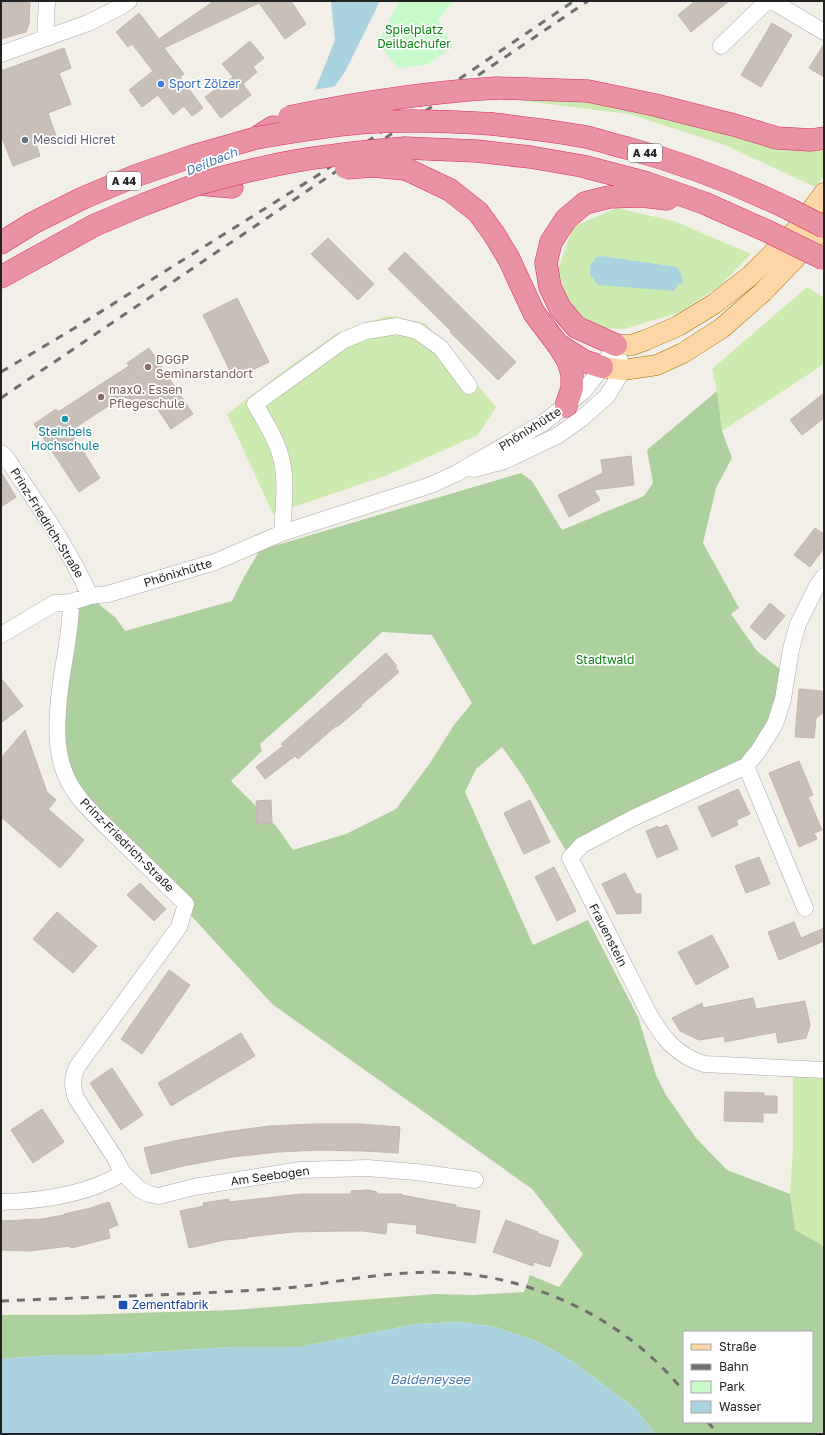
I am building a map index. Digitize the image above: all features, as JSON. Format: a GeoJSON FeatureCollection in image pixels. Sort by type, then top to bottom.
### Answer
{"type":"FeatureCollection","features":[{"type":"Feature","properties":{"kind":"highway"},"geometry":{"type":"LineString","coordinates":[[256,138],[289,117],[416,95],[496,88],[588,91],[655,105],[777,138],[811,140],[824,138]]}},
{"type":"Feature","properties":{"kind":"highway","name":"A 44"},"geometry":{"type":"LineString","coordinates":[[1,243],[33,224],[83,198],[129,179],[193,156],[256,138],[319,128],[360,123],[418,121],[493,124],[532,128],[587,137],[651,155],[720,178],[824,226]]}},
{"type":"Feature","properties":{"kind":"highway","name":"A 44"},"geometry":{"type":"LineString","coordinates":[[1,277],[95,225],[198,184],[232,187],[331,169],[373,166],[406,159],[476,151],[530,157],[582,166],[647,183],[704,203],[769,232],[824,259]]}},
{"type":"Feature","properties":{"kind":"highway"},"geometry":{"type":"LineString","coordinates":[[406,159],[478,212],[494,234],[509,258],[534,313],[568,361],[572,374],[572,388],[566,406]]}},
{"type":"Feature","properties":{"kind":"highway"},"geometry":{"type":"LineString","coordinates":[[616,345],[576,327],[560,308],[550,287],[546,262],[550,242],[566,219],[585,203],[609,197],[642,196],[704,203]]}},
{"type":"Feature","properties":{"kind":"highway"},"geometry":{"type":"LineString","coordinates":[[558,345],[584,362],[613,369]]}},
{"type":"Feature","properties":{"kind":"main road"},"geometry":{"type":"LineString","coordinates":[[616,345],[632,345],[646,340],[678,326],[714,304],[750,276],[799,226],[824,193]]}},
{"type":"Feature","properties":{"kind":"main road"},"geometry":{"type":"LineString","coordinates":[[613,369],[656,366],[683,353],[722,328],[763,292],[824,226]]}},
{"type":"Feature","properties":{"kind":"street"},"geometry":{"type":"LineString","coordinates":[[45,38],[47,1]]}},
{"type":"Feature","properties":{"kind":"street"},"geometry":{"type":"LineString","coordinates":[[1,54],[88,23],[129,1]]}},
{"type":"Feature","properties":{"kind":"street"},"geometry":{"type":"LineString","coordinates":[[721,46],[767,1]]}},
{"type":"Feature","properties":{"kind":"street"},"geometry":{"type":"LineString","coordinates":[[772,1],[824,32]]}},
{"type":"Feature","properties":{"kind":"street"},"geometry":{"type":"LineString","coordinates":[[282,533],[284,486],[282,462],[274,438],[255,404],[344,340],[366,330],[397,326],[417,330],[442,348],[469,386]]}},
{"type":"Feature","properties":{"kind":"street","name":"Phönixhütte"},"geometry":{"type":"LineString","coordinates":[[457,473],[504,461],[557,436],[581,419],[607,396],[613,369],[616,345]]}},
{"type":"Feature","properties":{"kind":"street","name":"Phönixhütte"},"geometry":{"type":"LineString","coordinates":[[71,602],[90,596],[108,594],[215,562],[282,533],[431,486],[457,473],[543,423],[613,369]]}},
{"type":"Feature","properties":{"kind":"street","name":"Prinz-Friedrich-Straße"},"geometry":{"type":"LineString","coordinates":[[1,453],[5,456],[53,528],[82,578],[90,596]]}},
{"type":"Feature","properties":{"kind":"street","name":"Frauenstein"},"geometry":{"type":"LineString","coordinates":[[822,587],[798,624],[791,649],[783,698],[775,724],[759,750],[746,766],[633,818],[582,844],[570,858],[648,1014],[664,1038],[677,1051],[692,1060],[704,1064],[824,1070]]}},
{"type":"Feature","properties":{"kind":"street"},"geometry":{"type":"LineString","coordinates":[[1,635],[55,603],[71,602]]}},
{"type":"Feature","properties":{"kind":"street","name":"Prinz-Friedrich-Straße"},"geometry":{"type":"LineString","coordinates":[[71,602],[68,645],[57,714],[58,744],[61,763],[70,784],[84,804],[186,904]]}},
{"type":"Feature","properties":{"kind":"street"},"geometry":{"type":"LineString","coordinates":[[746,766],[805,908]]}},
{"type":"Feature","properties":{"kind":"street","name":"Am Seebogen"},"geometry":{"type":"LineString","coordinates":[[186,904],[179,927],[77,1066],[74,1074],[73,1089],[76,1098],[123,1173],[139,1189],[149,1194],[159,1196],[194,1187],[301,1170],[367,1168],[416,1172],[475,1180]]}},
{"type":"Feature","properties":{"kind":"street"},"geometry":{"type":"LineString","coordinates":[[1,1202],[27,1202],[56,1197],[110,1181],[123,1173]]}},
{"type":"Feature","properties":{"kind":"green space","name":"Spielplatz Deilbachufer"},"geometry":{"type":"Polygon","coordinates":[[[399,1],[454,1],[438,20],[453,47],[426,65],[398,68],[378,43],[399,1]]]}},
{"type":"Feature","properties":{"kind":"green space"},"geometry":{"type":"Polygon","coordinates":[[[501,98],[587,99],[824,148],[824,176],[815,187],[725,145],[629,114],[501,98]]]}},
{"type":"Feature","properties":{"kind":"green space"},"geometry":{"type":"Polygon","coordinates":[[[616,208],[674,221],[751,254],[721,285],[680,312],[625,329],[593,328],[571,306],[557,272],[573,227],[616,208]],[[602,256],[674,291],[679,284],[602,256]]]}},
{"type":"Feature","properties":{"kind":"green space"},"geometry":{"type":"Polygon","coordinates":[[[807,287],[824,298],[824,364],[722,431],[717,391],[712,369],[807,287]]]}},
{"type":"Feature","properties":{"kind":"green space"},"geometry":{"type":"Polygon","coordinates":[[[389,316],[425,323],[496,407],[478,435],[385,476],[273,514],[227,414],[293,364],[338,333],[357,325],[389,316]]]}},
{"type":"Feature","properties":{"kind":"green space","name":"Stadtwald"},"geometry":{"type":"Polygon","coordinates":[[[717,391],[722,431],[732,458],[716,488],[703,543],[739,608],[731,614],[757,651],[784,672],[781,698],[743,765],[569,856],[522,775],[502,747],[476,769],[465,792],[533,945],[588,920],[638,1017],[656,1075],[666,1095],[696,1138],[727,1170],[790,1194],[795,1230],[824,1246],[824,1434],[655,1434],[637,1410],[572,1361],[536,1341],[496,1327],[460,1322],[416,1324],[299,1347],[231,1347],[104,1355],[53,1355],[1,1359],[1,1315],[72,1315],[233,1310],[436,1294],[473,1295],[524,1292],[530,1275],[559,1287],[583,1254],[532,1189],[272,1004],[175,898],[84,808],[63,761],[72,602],[90,597],[116,618],[125,631],[232,601],[260,550],[521,473],[532,481],[562,530],[644,496],[653,483],[647,450],[717,391]],[[382,632],[312,698],[260,744],[262,751],[231,781],[277,827],[293,850],[346,834],[396,809],[430,763],[454,725],[472,703],[432,635],[382,632]]]}},
{"type":"Feature","properties":{"kind":"green space"},"geometry":{"type":"Polygon","coordinates":[[[793,1071],[824,1072],[824,1246],[795,1230],[790,1194],[793,1149],[793,1071]]]}},
{"type":"Feature","properties":{"kind":"water","name":"Deilbach"},"geometry":{"type":"Polygon","coordinates":[[[331,1],[380,1],[345,72],[297,139],[1,259],[205,161],[311,100],[335,40],[331,1]]]}},
{"type":"Feature","properties":{"kind":"water"},"geometry":{"type":"Polygon","coordinates":[[[602,256],[677,267],[682,276],[683,283],[679,284],[674,291],[598,285],[590,275],[590,266],[596,257],[602,256]]]}},
{"type":"Feature","properties":{"kind":"water","name":"Baldeneysee"},"geometry":{"type":"Polygon","coordinates":[[[460,1322],[496,1327],[536,1341],[572,1361],[637,1410],[655,1434],[1,1434],[1,1359],[53,1355],[104,1355],[231,1347],[299,1347],[416,1324],[460,1322]]]}},
{"type":"Feature","properties":{"kind":"pier"},"geometry":{"type":"Polygon","coordinates":[[[337,86],[298,140],[118,211],[1,292],[1,257],[109,195],[204,159],[310,98],[313,90],[337,86]]]}},
{"type":"Feature","properties":{"kind":"building"},"geometry":{"type":"Polygon","coordinates":[[[1,1],[30,3],[29,24],[26,32],[1,39],[1,1]]]}},
{"type":"Feature","properties":{"kind":"building"},"geometry":{"type":"Polygon","coordinates":[[[214,1],[291,1],[306,24],[285,39],[259,3],[164,48],[184,74],[180,77],[203,108],[192,116],[184,106],[173,115],[158,95],[142,107],[129,90],[153,71],[132,44],[128,47],[116,32],[139,13],[159,39],[214,1]]]}},
{"type":"Feature","properties":{"kind":"building"},"geometry":{"type":"Polygon","coordinates":[[[695,1],[729,1],[691,32],[678,15],[695,1]]]}},
{"type":"Feature","properties":{"kind":"building"},"geometry":{"type":"Polygon","coordinates":[[[772,23],[792,35],[761,87],[741,75],[772,23]]]}},
{"type":"Feature","properties":{"kind":"building"},"geometry":{"type":"Polygon","coordinates":[[[250,41],[264,58],[253,67],[257,72],[243,84],[251,95],[221,118],[205,97],[233,77],[222,64],[250,41]]]}},
{"type":"Feature","properties":{"kind":"building"},"geometry":{"type":"Polygon","coordinates":[[[824,44],[824,77],[809,68],[824,44]]]}},
{"type":"Feature","properties":{"kind":"building"},"geometry":{"type":"Polygon","coordinates":[[[64,48],[71,68],[59,73],[71,104],[48,113],[56,136],[36,144],[40,156],[13,166],[1,135],[1,71],[64,48]]]}},
{"type":"Feature","properties":{"kind":"building"},"geometry":{"type":"Polygon","coordinates":[[[328,238],[374,284],[358,300],[311,254],[328,238]]]}},
{"type":"Feature","properties":{"kind":"building"},"geometry":{"type":"Polygon","coordinates":[[[405,252],[516,362],[498,380],[388,269],[405,252]]]}},
{"type":"Feature","properties":{"kind":"building"},"geometry":{"type":"Polygon","coordinates":[[[237,298],[269,362],[234,379],[203,315],[237,298]]]}},
{"type":"Feature","properties":{"kind":"building","name":"Steinbeis Hochschule"},"geometry":{"type":"Polygon","coordinates":[[[149,348],[193,414],[171,429],[155,405],[122,397],[70,431],[100,478],[79,492],[34,424],[56,409],[58,412],[129,366],[127,363],[149,348]]]}},
{"type":"Feature","properties":{"kind":"building"},"geometry":{"type":"Polygon","coordinates":[[[824,393],[824,418],[802,435],[790,420],[824,393]]]}},
{"type":"Feature","properties":{"kind":"building"},"geometry":{"type":"Polygon","coordinates":[[[631,456],[634,485],[594,490],[600,500],[569,517],[558,495],[603,473],[601,460],[631,456]]]}},
{"type":"Feature","properties":{"kind":"building"},"geometry":{"type":"Polygon","coordinates":[[[1,472],[16,497],[1,507],[1,472]]]}},
{"type":"Feature","properties":{"kind":"building"},"geometry":{"type":"Polygon","coordinates":[[[815,528],[824,534],[824,548],[810,567],[794,555],[815,528]]]}},
{"type":"Feature","properties":{"kind":"building"},"geometry":{"type":"Polygon","coordinates":[[[770,603],[785,616],[765,640],[750,627],[770,603]]]}},
{"type":"Feature","properties":{"kind":"building"},"geometry":{"type":"Polygon","coordinates":[[[386,653],[397,666],[395,667],[399,672],[361,705],[362,706],[298,759],[295,756],[265,779],[256,767],[283,746],[281,744],[386,653]]]}},
{"type":"Feature","properties":{"kind":"building"},"geometry":{"type":"Polygon","coordinates":[[[1,678],[23,706],[1,723],[1,678]]]}},
{"type":"Feature","properties":{"kind":"building"},"geometry":{"type":"Polygon","coordinates":[[[799,689],[822,691],[824,698],[824,712],[816,718],[814,738],[795,737],[799,689]]]}},
{"type":"Feature","properties":{"kind":"building"},"geometry":{"type":"Polygon","coordinates":[[[25,730],[47,792],[56,800],[48,809],[84,840],[60,868],[1,817],[1,758],[25,730]]]}},
{"type":"Feature","properties":{"kind":"building"},"geometry":{"type":"Polygon","coordinates":[[[799,761],[813,795],[808,797],[822,830],[814,833],[817,839],[799,847],[769,773],[799,761]]]}},
{"type":"Feature","properties":{"kind":"building"},"geometry":{"type":"Polygon","coordinates":[[[738,789],[750,814],[736,820],[738,825],[712,837],[698,807],[738,789]]]}},
{"type":"Feature","properties":{"kind":"building"},"geometry":{"type":"Polygon","coordinates":[[[271,800],[272,823],[257,824],[256,801],[271,800]]]}},
{"type":"Feature","properties":{"kind":"building"},"geometry":{"type":"Polygon","coordinates":[[[530,800],[550,842],[524,854],[504,813],[530,800]]]}},
{"type":"Feature","properties":{"kind":"building"},"geometry":{"type":"Polygon","coordinates":[[[667,825],[678,849],[657,858],[646,831],[658,826],[659,828],[667,825]]]}},
{"type":"Feature","properties":{"kind":"building"},"geometry":{"type":"Polygon","coordinates":[[[759,857],[770,884],[746,893],[735,866],[759,857]]]}},
{"type":"Feature","properties":{"kind":"building"},"geometry":{"type":"Polygon","coordinates":[[[554,867],[576,911],[557,921],[535,877],[554,867]]]}},
{"type":"Feature","properties":{"kind":"building"},"geometry":{"type":"Polygon","coordinates":[[[625,873],[636,894],[641,894],[641,913],[617,914],[602,884],[625,873]]]}},
{"type":"Feature","properties":{"kind":"building"},"geometry":{"type":"Polygon","coordinates":[[[140,883],[166,909],[154,921],[127,895],[140,883]]]}},
{"type":"Feature","properties":{"kind":"building"},"geometry":{"type":"Polygon","coordinates":[[[57,912],[97,946],[73,973],[33,939],[57,912]]]}},
{"type":"Feature","properties":{"kind":"building"},"geometry":{"type":"Polygon","coordinates":[[[794,922],[801,938],[824,928],[824,941],[779,960],[768,932],[794,922]]]}},
{"type":"Feature","properties":{"kind":"building"},"geometry":{"type":"Polygon","coordinates":[[[712,935],[729,967],[696,985],[678,952],[712,935]]]}},
{"type":"Feature","properties":{"kind":"building"},"geometry":{"type":"Polygon","coordinates":[[[169,970],[190,985],[142,1054],[121,1039],[169,970]]]}},
{"type":"Feature","properties":{"kind":"building"},"geometry":{"type":"Polygon","coordinates":[[[753,998],[756,1009],[805,1001],[810,1025],[806,1038],[778,1043],[776,1032],[725,1042],[724,1036],[699,1040],[680,1031],[672,1018],[702,1003],[703,1008],[753,998]]]}},
{"type":"Feature","properties":{"kind":"building"},"geometry":{"type":"Polygon","coordinates":[[[241,1033],[255,1056],[171,1106],[158,1083],[241,1033]]]}},
{"type":"Feature","properties":{"kind":"building"},"geometry":{"type":"Polygon","coordinates":[[[112,1068],[143,1115],[121,1130],[90,1083],[112,1068]]]}},
{"type":"Feature","properties":{"kind":"building"},"geometry":{"type":"Polygon","coordinates":[[[725,1092],[764,1093],[764,1096],[777,1096],[777,1113],[763,1113],[763,1122],[724,1121],[725,1092]]]}},
{"type":"Feature","properties":{"kind":"building"},"geometry":{"type":"Polygon","coordinates":[[[42,1109],[64,1142],[33,1163],[11,1130],[42,1109]]]}},
{"type":"Feature","properties":{"kind":"building"},"geometry":{"type":"Polygon","coordinates":[[[360,1124],[400,1127],[398,1153],[317,1150],[278,1152],[232,1157],[183,1166],[151,1174],[144,1148],[225,1132],[269,1126],[360,1124]]]}},
{"type":"Feature","properties":{"kind":"building"},"geometry":{"type":"Polygon","coordinates":[[[368,1190],[377,1192],[377,1194],[402,1194],[401,1195],[480,1211],[475,1243],[416,1233],[417,1225],[387,1222],[386,1234],[363,1231],[293,1232],[224,1240],[189,1248],[180,1211],[204,1206],[203,1203],[229,1199],[229,1202],[302,1194],[351,1194],[351,1191],[368,1190]]]}},
{"type":"Feature","properties":{"kind":"building"},"geometry":{"type":"Polygon","coordinates":[[[109,1202],[118,1225],[108,1229],[110,1238],[71,1248],[70,1246],[29,1251],[1,1250],[1,1221],[41,1219],[64,1215],[109,1202]]]}},
{"type":"Feature","properties":{"kind":"building"},"geometry":{"type":"Polygon","coordinates":[[[506,1220],[559,1241],[550,1267],[534,1262],[533,1266],[493,1252],[506,1220]]]}},
{"type":"Feature","properties":{"kind":"railway"},"geometry":{"type":"LineString","coordinates":[[1,372],[78,326],[315,177],[574,1]]}},
{"type":"Feature","properties":{"kind":"railway"},"geometry":{"type":"LineString","coordinates":[[1,398],[588,1]]}},
{"type":"Feature","properties":{"kind":"railway"},"geometry":{"type":"LineString","coordinates":[[1,1301],[272,1289],[379,1275],[412,1273],[440,1272],[467,1274],[498,1279],[528,1287],[558,1298],[587,1312],[614,1328],[639,1347],[663,1368],[683,1391]]}},
{"type":"Feature","properties":{"kind":"railway"},"geometry":{"type":"LineString","coordinates":[[709,1423],[718,1434]]}},
{"type":"Feature","properties":{"kind":"place","name":"Sport Zölzer"},"geometry":{"type":"Point","coordinates":[161,84]}},
{"type":"Feature","properties":{"kind":"place","name":"Mescidi Hicret"},"geometry":{"type":"Point","coordinates":[25,140]}},
{"type":"Feature","properties":{"kind":"place","name":"DGGP Seminarstandort"},"geometry":{"type":"Point","coordinates":[148,367]}},
{"type":"Feature","properties":{"kind":"place","name":"maxQ. Essen Pflegeschule"},"geometry":{"type":"Point","coordinates":[101,397]}},
{"type":"Feature","properties":{"kind":"place","name":"Steinbeis Hochschule"},"geometry":{"type":"Point","coordinates":[65,419]}},
{"type":"Feature","properties":{"kind":"place","name":"Zementfabrik"},"geometry":{"type":"Point","coordinates":[123,1305]}}]}
